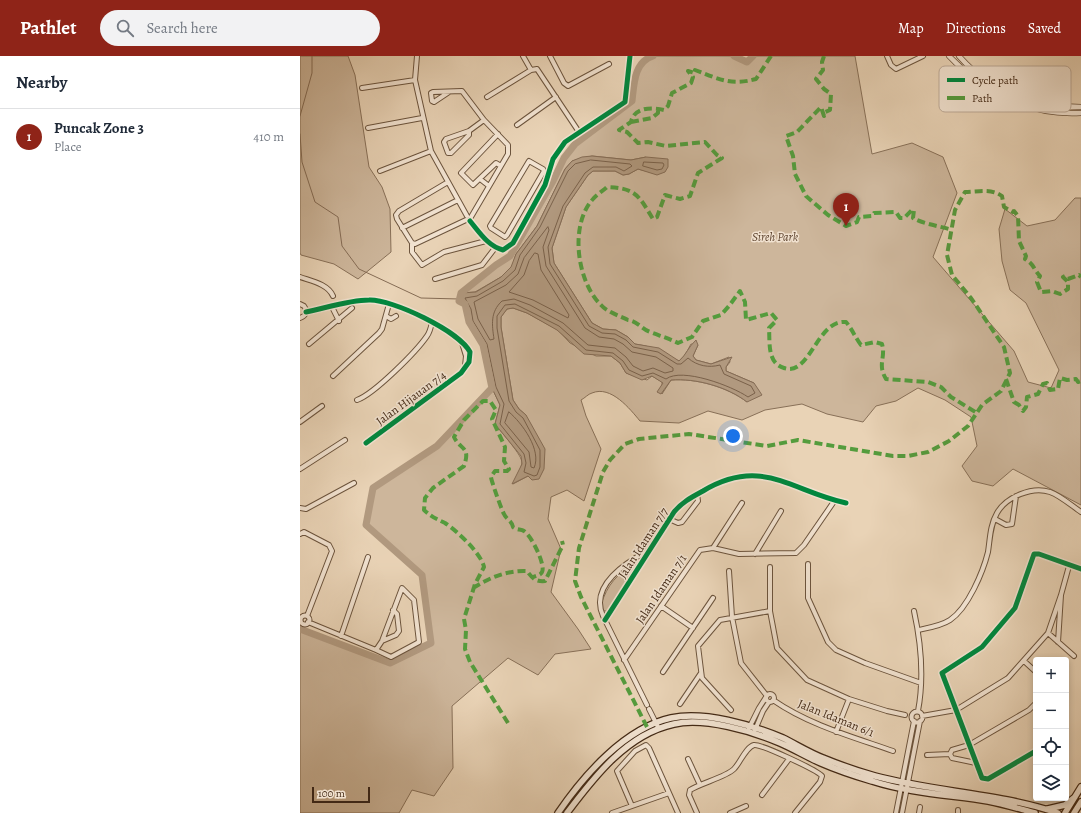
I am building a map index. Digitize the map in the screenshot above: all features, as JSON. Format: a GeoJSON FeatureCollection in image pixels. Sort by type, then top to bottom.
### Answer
{"type":"FeatureCollection","features":[{"type":"Feature","properties":{"kind":"main road"},"geometry":{"type":"LineString","coordinates":[[558,813],[605,758],[634,734],[656,723],[672,718],[702,717],[721,720],[783,738],[823,758],[904,785],[991,802],[1035,813]]}},
{"type":"Feature","properties":{"kind":"main road"},"geometry":{"type":"LineString","coordinates":[[566,813],[610,761],[638,740],[658,729],[685,722],[752,730]]}},
{"type":"Feature","properties":{"kind":"main road"},"geometry":{"type":"LineString","coordinates":[[904,785],[994,796],[1058,813]]}},
{"type":"Feature","properties":{"kind":"main road"},"geometry":{"type":"LineString","coordinates":[[1065,813],[1081,787]]}},
{"type":"Feature","properties":{"kind":"main road"},"geometry":{"type":"LineString","coordinates":[[1046,809],[1065,805],[1075,797]]}},
{"type":"Feature","properties":{"kind":"main road"},"geometry":{"type":"LineString","coordinates":[[1074,813],[1080,804]]}},
{"type":"Feature","properties":{"kind":"main road"},"geometry":{"type":"LineString","coordinates":[[1080,804],[1080,813]]}},
{"type":"Feature","properties":{"kind":"street"},"geometry":{"type":"LineString","coordinates":[[417,56],[415,80],[422,118],[431,151],[469,218],[486,241],[495,248],[503,250],[508,247],[520,229],[543,188],[556,153],[565,142],[625,102],[630,56]]}},
{"type":"Feature","properties":{"kind":"street"},"geometry":{"type":"LineString","coordinates":[[523,56],[532,70]]}},
{"type":"Feature","properties":{"kind":"street"},"geometry":{"type":"LineString","coordinates":[[550,56],[564,83],[568,86],[609,64]]}},
{"type":"Feature","properties":{"kind":"street"},"geometry":{"type":"LineString","coordinates":[[887,56],[891,65],[896,69],[923,56]]}},
{"type":"Feature","properties":{"kind":"street"},"geometry":{"type":"LineString","coordinates":[[949,56],[959,66]]}},
{"type":"Feature","properties":{"kind":"street"},"geometry":{"type":"LineString","coordinates":[[959,56],[970,66]]}},
{"type":"Feature","properties":{"kind":"street"},"geometry":{"type":"LineString","coordinates":[[487,97],[532,70],[537,69],[579,132]]}},
{"type":"Feature","properties":{"kind":"street"},"geometry":{"type":"LineString","coordinates":[[362,88],[415,80]]}},
{"type":"Feature","properties":{"kind":"street"},"geometry":{"type":"LineString","coordinates":[[412,243],[415,244],[469,218],[501,166],[509,149],[508,144],[484,120],[466,94],[459,91],[449,92]]}},
{"type":"Feature","properties":{"kind":"street"},"geometry":{"type":"LineString","coordinates":[[517,125],[556,97]]}},
{"type":"Feature","properties":{"kind":"street"},"geometry":{"type":"LineString","coordinates":[[1046,112],[1081,113]]}},
{"type":"Feature","properties":{"kind":"street"},"geometry":{"type":"LineString","coordinates":[[368,128],[422,118]]}},
{"type":"Feature","properties":{"kind":"street"},"geometry":{"type":"LineString","coordinates":[[469,131],[469,135],[451,153],[448,153],[444,140],[469,131],[484,120]]}},
{"type":"Feature","properties":{"kind":"street"},"geometry":{"type":"LineString","coordinates":[[498,134],[461,173],[473,185],[496,163],[501,166]]}},
{"type":"Feature","properties":{"kind":"street"},"geometry":{"type":"LineString","coordinates":[[380,171],[431,151]]}},
{"type":"Feature","properties":{"kind":"street"},"geometry":{"type":"LineString","coordinates":[[528,161],[544,170],[513,225],[505,236],[490,228],[528,161]]}},
{"type":"Feature","properties":{"kind":"street"},"geometry":{"type":"LineString","coordinates":[[480,179],[489,186]]}},
{"type":"Feature","properties":{"kind":"street"},"geometry":{"type":"LineString","coordinates":[[448,182],[399,211],[396,215],[402,228],[412,243],[412,252],[422,265],[444,252],[486,241]]}},
{"type":"Feature","properties":{"kind":"street"},"geometry":{"type":"LineString","coordinates":[[537,184],[543,188]]}},
{"type":"Feature","properties":{"kind":"street"},"geometry":{"type":"LineString","coordinates":[[402,228],[458,200]]}},
{"type":"Feature","properties":{"kind":"street"},"geometry":{"type":"LineString","coordinates":[[513,225],[520,229]]}},
{"type":"Feature","properties":{"kind":"street"},"geometry":{"type":"LineString","coordinates":[[435,279],[482,265],[495,248]]}},
{"type":"Feature","properties":{"kind":"street"},"geometry":{"type":"LineString","coordinates":[[300,277],[324,286],[333,296]]}},
{"type":"Feature","properties":{"kind":"street"},"geometry":{"type":"LineString","coordinates":[[306,312],[364,300],[389,304],[432,322],[428,335],[423,342],[395,370],[363,398],[356,400]]}},
{"type":"Feature","properties":{"kind":"street"},"geometry":{"type":"LineString","coordinates":[[300,304],[304,306],[306,312],[305,316],[300,318]]}},
{"type":"Feature","properties":{"kind":"street"},"geometry":{"type":"LineString","coordinates":[[333,376],[379,333],[389,304]]}},
{"type":"Feature","properties":{"kind":"street"},"geometry":{"type":"LineString","coordinates":[[332,307],[338,320]]}},
{"type":"Feature","properties":{"kind":"street"},"geometry":{"type":"LineString","coordinates":[[309,344],[352,308]]}},
{"type":"Feature","properties":{"kind":"street"},"geometry":{"type":"LineString","coordinates":[[386,316],[391,319],[396,316]]}},
{"type":"Feature","properties":{"kind":"street","name":"Jalan Hijauan 7/4"},"geometry":{"type":"LineString","coordinates":[[366,443],[453,379],[470,359],[470,352],[462,343],[444,328],[432,322]]}},
{"type":"Feature","properties":{"kind":"street"},"geometry":{"type":"LineString","coordinates":[[300,422],[322,406]]}},
{"type":"Feature","properties":{"kind":"street"},"geometry":{"type":"LineString","coordinates":[[300,469],[345,440]]}},
{"type":"Feature","properties":{"kind":"street","name":"Jalan Idaman 7/7"},"geometry":{"type":"LineString","coordinates":[[605,620],[669,519],[679,506],[697,494],[726,480],[748,476],[763,476],[791,483],[846,503]]}},
{"type":"Feature","properties":{"kind":"street"},"geometry":{"type":"LineString","coordinates":[[300,508],[306,509],[354,483]]}},
{"type":"Feature","properties":{"kind":"street"},"geometry":{"type":"LineString","coordinates":[[918,630],[949,621],[958,613],[970,596],[988,553],[991,529],[995,518],[1001,507],[1016,496],[1030,492],[1051,492],[1081,512]]}},
{"type":"Feature","properties":{"kind":"street","name":"Jalan Idaman 7/7"},"geometry":{"type":"LineString","coordinates":[[669,519],[678,523],[682,522],[698,501],[697,494]]}},
{"type":"Feature","properties":{"kind":"street"},"geometry":{"type":"LineString","coordinates":[[995,518],[1006,525],[1012,524],[1016,496]]}},
{"type":"Feature","properties":{"kind":"street"},"geometry":{"type":"LineString","coordinates":[[742,503],[713,548],[735,554],[796,553],[804,546],[835,500]]}},
{"type":"Feature","properties":{"kind":"street"},"geometry":{"type":"LineString","coordinates":[[1074,507],[1081,508]]}},
{"type":"Feature","properties":{"kind":"street"},"geometry":{"type":"LineString","coordinates":[[755,554],[781,511]]}},
{"type":"Feature","properties":{"kind":"street"},"geometry":{"type":"LineString","coordinates":[[301,532],[329,544],[332,551],[307,616],[308,622]]}},
{"type":"Feature","properties":{"kind":"street","name":"Jalan Idaman 7/1"},"geometry":{"type":"LineString","coordinates":[[624,660],[698,552],[702,549],[713,548]]}},
{"type":"Feature","properties":{"kind":"street","name":"Jalan Idaman 7/7"},"geometry":{"type":"LineString","coordinates":[[649,550],[634,558],[615,572],[604,589],[600,606],[605,620],[658,729]]}},
{"type":"Feature","properties":{"kind":"street"},"geometry":{"type":"LineString","coordinates":[[1033,753],[988,779],[982,778],[943,677],[944,671],[982,647],[1016,608],[1034,554],[1039,554],[1069,566],[1081,569]]}},
{"type":"Feature","properties":{"kind":"street"},"geometry":{"type":"LineString","coordinates":[[341,636],[368,557]]}},
{"type":"Feature","properties":{"kind":"street"},"geometry":{"type":"LineString","coordinates":[[634,558],[640,564]]}},
{"type":"Feature","properties":{"kind":"street"},"geometry":{"type":"LineString","coordinates":[[808,564],[808,598],[828,642],[836,650],[865,663],[921,683]]}},
{"type":"Feature","properties":{"kind":"street"},"geometry":{"type":"LineString","coordinates":[[914,721],[956,710],[1008,678],[1048,633],[1069,566]]}},
{"type":"Feature","properties":{"kind":"street"},"geometry":{"type":"LineString","coordinates":[[770,567],[770,611],[777,648],[807,680],[849,699],[905,715]]}},
{"type":"Feature","properties":{"kind":"street"},"geometry":{"type":"LineString","coordinates":[[729,571],[732,617],[742,664],[771,701],[763,710],[752,730]]}},
{"type":"Feature","properties":{"kind":"street"},"geometry":{"type":"LineString","coordinates":[[307,616],[301,616],[301,624],[306,624],[308,622],[391,657],[419,642],[414,600],[402,588],[382,640],[376,650]]}},
{"type":"Feature","properties":{"kind":"street"},"geometry":{"type":"LineString","coordinates":[[1058,642],[1061,595]]}},
{"type":"Feature","properties":{"kind":"street"},"geometry":{"type":"LineString","coordinates":[[663,672],[713,598]]}},
{"type":"Feature","properties":{"kind":"street"},"geometry":{"type":"LineString","coordinates":[[661,606],[693,628]]}},
{"type":"Feature","properties":{"kind":"street"},"geometry":{"type":"LineString","coordinates":[[382,640],[396,635],[399,631],[397,614],[393,610]]}},
{"type":"Feature","properties":{"kind":"street"},"geometry":{"type":"LineString","coordinates":[[731,710],[705,683],[701,673],[698,646],[717,622],[732,617],[770,611]]}},
{"type":"Feature","properties":{"kind":"street"},"geometry":{"type":"LineString","coordinates":[[896,813],[921,719],[918,711],[922,693],[918,630],[914,611]]}},
{"type":"Feature","properties":{"kind":"street"},"geometry":{"type":"LineString","coordinates":[[1048,633],[1074,656]]}},
{"type":"Feature","properties":{"kind":"street"},"geometry":{"type":"LineString","coordinates":[[1024,661],[1033,669]]}},
{"type":"Feature","properties":{"kind":"street"},"geometry":{"type":"LineString","coordinates":[[680,704],[701,673]]}},
{"type":"Feature","properties":{"kind":"street","name":"Jalan Idaman 6/1"},"geometry":{"type":"LineString","coordinates":[[767,697],[772,695],[771,701],[836,732],[893,751]]}},
{"type":"Feature","properties":{"kind":"street"},"geometry":{"type":"LineString","coordinates":[[752,730],[758,708],[767,697]]}},
{"type":"Feature","properties":{"kind":"street"},"geometry":{"type":"LineString","coordinates":[[836,732],[849,699]]}},
{"type":"Feature","properties":{"kind":"street"},"geometry":{"type":"LineString","coordinates":[[927,755],[950,754],[952,750],[969,745],[1029,710],[1033,705]]}},
{"type":"Feature","properties":{"kind":"street"},"geometry":{"type":"LineString","coordinates":[[902,813],[904,785],[914,721],[912,715],[918,711]]}},
{"type":"Feature","properties":{"kind":"street"},"geometry":{"type":"LineString","coordinates":[[697,813],[689,795],[691,789],[734,770],[749,749],[754,745],[789,758],[822,776],[820,782],[795,813]]}},
{"type":"Feature","properties":{"kind":"street"},"geometry":{"type":"LineString","coordinates":[[632,806],[617,773],[628,757],[641,747],[648,746],[678,813]]}},
{"type":"Feature","properties":{"kind":"street"},"geometry":{"type":"LineString","coordinates":[[950,754],[952,758],[976,764]]}},
{"type":"Feature","properties":{"kind":"street"},"geometry":{"type":"LineString","coordinates":[[762,795],[789,758]]}},
{"type":"Feature","properties":{"kind":"street"},"geometry":{"type":"LineString","coordinates":[[688,759],[700,785]]}},
{"type":"Feature","properties":{"kind":"street"},"geometry":{"type":"LineString","coordinates":[[612,813],[669,793]]}},
{"type":"Feature","properties":{"kind":"street"},"geometry":{"type":"LineString","coordinates":[[730,813],[746,806]]}},
{"type":"Feature","properties":{"kind":"street"},"geometry":{"type":"LineString","coordinates":[[918,813],[920,807]]}},
{"type":"Feature","properties":{"kind":"green space"},"geometry":{"type":"Polygon","coordinates":[[[300,56],[348,56],[355,75],[369,167],[382,187],[390,209],[391,252],[358,279],[334,264],[301,255],[300,253],[300,56]]]}},
{"type":"Feature","properties":{"kind":"green space","name":"Sireh Park"},"geometry":{"type":"Polygon","coordinates":[[[653,56],[734,56],[747,62],[753,56],[855,56],[872,154],[912,143],[943,157],[957,193],[933,257],[1014,351],[1028,382],[1051,388],[1059,370],[1026,303],[1010,290],[1002,261],[999,229],[1005,209],[1027,226],[1055,220],[1075,198],[1081,198],[1081,505],[1013,469],[993,486],[972,481],[962,466],[977,446],[971,417],[945,400],[918,388],[896,401],[876,406],[863,422],[827,414],[802,404],[765,410],[742,420],[708,411],[679,423],[640,421],[631,410],[613,395],[599,391],[591,394],[581,400],[586,416],[601,449],[584,501],[567,490],[551,497],[548,519],[561,549],[551,592],[591,649],[555,654],[538,675],[508,658],[452,706],[453,768],[434,796],[412,790],[399,813],[300,813],[300,629],[390,663],[430,643],[422,575],[366,525],[373,488],[437,446],[492,388],[500,405],[495,424],[519,455],[522,463],[513,484],[528,476],[526,415],[519,409],[513,400],[501,327],[501,317],[507,309],[513,308],[527,313],[558,330],[570,343],[596,356],[611,356],[620,363],[626,373],[647,380],[652,376],[662,382],[662,394],[671,380],[691,380],[721,388],[747,402],[754,383],[726,371],[726,367],[730,362],[729,357],[711,364],[696,360],[693,356],[698,345],[691,344],[685,355],[679,361],[646,346],[635,344],[628,337],[616,330],[603,329],[592,323],[554,263],[552,248],[566,207],[588,175],[593,171],[615,171],[623,175],[629,174],[638,169],[657,174],[646,157],[631,160],[592,156],[572,161],[565,169],[537,226],[516,254],[512,267],[501,277],[475,292],[461,293],[496,265],[510,256],[553,181],[564,158],[575,144],[632,101],[636,74],[642,63],[653,56]]]}},
{"type":"Feature","properties":{"kind":"green space"},"geometry":{"type":"Polygon","coordinates":[[[635,563],[637,567],[607,611],[604,611],[601,605],[606,592],[623,571],[635,563]]]}},
{"type":"Feature","properties":{"kind":"water"},"geometry":{"type":"Polygon","coordinates":[[[592,156],[631,160],[646,157],[668,159],[668,167],[665,172],[657,175],[638,169],[629,174],[623,175],[615,171],[593,171],[588,175],[566,207],[552,248],[554,263],[592,323],[603,329],[616,330],[628,337],[635,344],[659,348],[679,361],[696,340],[698,345],[693,356],[696,360],[711,364],[732,357],[726,367],[726,371],[754,383],[762,395],[747,402],[731,392],[721,388],[691,380],[671,380],[661,394],[657,392],[663,383],[652,376],[642,380],[626,373],[620,363],[611,356],[584,354],[557,330],[527,313],[513,308],[507,309],[501,317],[501,327],[513,400],[519,409],[526,415],[545,449],[544,469],[539,479],[532,480],[528,476],[512,484],[522,464],[521,456],[495,424],[500,405],[492,388],[483,345],[469,322],[465,304],[459,301],[461,293],[476,292],[501,277],[511,267],[516,254],[537,226],[565,169],[572,161],[582,157],[592,156]]]}},
{"type":"Feature","properties":{"kind":"waterway"},"geometry":{"type":"LineString","coordinates":[[300,116],[312,73],[312,56]]}},
{"type":"Feature","properties":{"kind":"waterway"},"geometry":{"type":"LineString","coordinates":[[300,629],[390,663],[431,643],[422,575],[366,525],[373,488],[437,446],[492,388],[483,345],[469,322],[465,304],[459,301],[461,293],[496,265],[510,256],[553,181],[564,158],[575,144],[632,101],[636,74],[642,63],[653,56]]}},
{"type":"Feature","properties":{"kind":"waterway"},"geometry":{"type":"LineString","coordinates":[[734,56],[747,62],[753,56]]}},
{"type":"Feature","properties":{"kind":"waterway"},"geometry":{"type":"LineString","coordinates":[[300,134],[302,162],[315,202],[338,217],[342,246],[359,269],[421,298],[459,299]]}},
{"type":"Feature","properties":{"kind":"marked path"},"geometry":{"type":"LineString","coordinates":[[771,56],[756,79],[747,81],[732,82],[695,70],[695,73],[688,71],[693,77],[691,83],[672,93],[668,106],[664,110],[654,108],[644,109],[636,113],[631,122],[619,130],[627,132],[638,143],[648,142],[666,146],[705,142],[717,155],[722,158],[698,173],[690,196],[680,199],[665,195],[657,217],[653,219],[640,199],[636,195],[624,189],[607,187],[595,197],[585,210],[579,238],[579,253],[582,268],[586,282],[593,295],[601,305],[610,312],[634,322],[650,332],[678,343],[692,337],[703,321],[721,315],[740,291],[745,302],[746,320],[771,313],[777,320],[769,328],[770,352],[775,362],[784,368],[793,368],[801,364],[828,329],[836,323],[846,322],[861,345],[875,342],[882,344],[882,369],[886,379],[928,382],[941,387],[951,397],[977,413]]}},
{"type":"Feature","properties":{"kind":"marked path"},"geometry":{"type":"LineString","coordinates":[[824,56],[822,62],[823,70],[816,79],[824,89],[831,94],[830,110],[825,112],[824,116],[821,107],[797,132],[786,136],[793,156],[795,174],[806,196],[828,215],[846,226],[857,222],[859,217],[872,216],[874,213],[896,212],[900,218],[904,218],[912,210],[914,210],[913,218],[952,230]]}},
{"type":"Feature","properties":{"kind":"marked path"},"geometry":{"type":"LineString","coordinates":[[631,122],[652,118],[658,113],[658,109]]}},
{"type":"Feature","properties":{"kind":"marked path"},"geometry":{"type":"LineString","coordinates":[[647,727],[581,597],[575,581],[579,548],[603,472],[610,460],[625,444],[639,439],[689,434],[767,446],[798,440],[893,456],[908,456],[928,452],[949,441],[968,426],[982,405],[1001,391],[1010,373],[1004,347],[971,298],[952,275],[947,255],[955,210],[965,192],[984,191],[998,194],[1002,196],[1004,207],[1013,212],[1014,211],[1018,216],[1019,241],[1026,256],[1025,259],[1040,276],[1037,282],[1041,292],[1052,291],[1060,294],[1068,289],[1068,282],[1063,277],[1065,276],[1068,279],[1079,275],[1081,277]]}},
{"type":"Feature","properties":{"kind":"marked path"},"geometry":{"type":"LineString","coordinates":[[1006,379],[1014,402],[1019,405],[1023,411],[1026,407],[1027,397],[1038,394],[1043,384],[1047,383],[1050,390],[1058,389],[1060,378],[1067,380],[1076,379],[1078,382],[1081,381]]}},
{"type":"Feature","properties":{"kind":"marked path"},"geometry":{"type":"LineString","coordinates":[[508,723],[470,662],[465,649],[466,630],[464,619],[475,584],[484,567],[482,561],[474,549],[456,531],[424,510],[425,498],[433,488],[464,466],[466,460],[465,451],[454,437],[464,420],[483,401],[490,401],[496,410],[492,419],[505,447],[504,461],[509,469],[507,471],[495,471],[491,477],[499,502],[505,516],[513,527],[524,531],[530,538],[542,563],[542,572],[532,578]]}},
{"type":"Feature","properties":{"kind":"marked path"},"geometry":{"type":"LineString","coordinates":[[473,588],[498,575],[520,571],[527,571],[534,579],[545,581],[563,545],[562,541]]}},
{"type":"Feature","properties":{"kind":"cycle path"},"geometry":{"type":"LineString","coordinates":[[470,221],[485,238],[498,248],[503,250],[513,243],[545,185],[553,159],[565,142],[625,102],[630,56]]}},
{"type":"Feature","properties":{"kind":"cycle path"},"geometry":{"type":"LineString","coordinates":[[306,312],[354,301],[379,301],[408,310],[439,326],[453,335],[470,352],[469,362],[461,373],[366,443]]}},
{"type":"Feature","properties":{"kind":"cycle path"},"geometry":{"type":"LineString","coordinates":[[605,620],[677,508],[703,491],[724,481],[742,476],[760,476],[776,479],[826,498],[846,503]]}},
{"type":"Feature","properties":{"kind":"cycle path"},"geometry":{"type":"LineString","coordinates":[[1033,753],[988,779],[982,778],[942,673],[982,647],[1015,608],[1034,554],[1039,554],[1081,569]]}},
{"type":"Feature","properties":{"kind":"place","name":"Puncak Zone 3"},"geometry":{"type":"Point","coordinates":[846,226]}}]}
